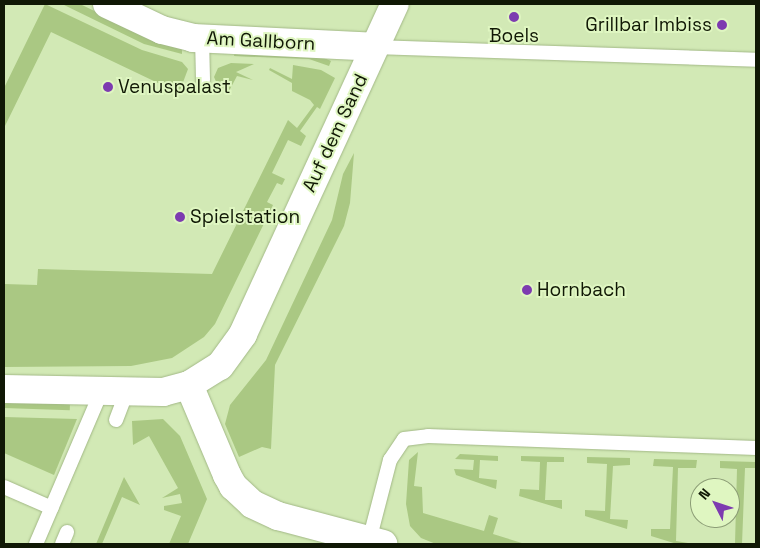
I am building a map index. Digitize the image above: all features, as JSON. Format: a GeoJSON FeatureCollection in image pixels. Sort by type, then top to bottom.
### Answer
{"type":"FeatureCollection","features":[{"type":"Feature","properties":{"kind":"street","name":"Am Gallborn"},"geometry":{"type":"LineString","coordinates":[[107,4],[162,30],[202,38],[374,47]]}},
{"type":"Feature","properties":{"kind":"street"},"geometry":{"type":"LineString","coordinates":[[374,47],[394,4]]}},
{"type":"Feature","properties":{"kind":"street","name":"Auf dem Sand"},"geometry":{"type":"LineString","coordinates":[[4,390],[114,393],[163,392],[189,386],[220,366],[243,334],[374,47]]}},
{"type":"Feature","properties":{"kind":"street"},"geometry":{"type":"LineString","coordinates":[[189,386],[227,475],[242,495],[278,516],[376,542]]}},
{"type":"Feature","properties":{"kind":"lane"},"geometry":{"type":"LineString","coordinates":[[202,38],[203,80]]}},
{"type":"Feature","properties":{"kind":"lane"},"geometry":{"type":"LineString","coordinates":[[374,47],[756,60]]}},
{"type":"Feature","properties":{"kind":"lane"},"geometry":{"type":"LineString","coordinates":[[114,393],[116,420]]}},
{"type":"Feature","properties":{"kind":"lane"},"geometry":{"type":"LineString","coordinates":[[36,544],[52,508],[114,393]]}},
{"type":"Feature","properties":{"kind":"lane"},"geometry":{"type":"LineString","coordinates":[[376,542],[390,460],[404,439],[428,436],[756,448]]}},
{"type":"Feature","properties":{"kind":"lane"},"geometry":{"type":"LineString","coordinates":[[4,487],[52,508]]}},
{"type":"Feature","properties":{"kind":"green space"},"geometry":{"type":"Polygon","coordinates":[[[45,4],[142,50],[182,62],[188,69],[179,93],[51,32],[4,128],[4,88],[45,4]]]}},
{"type":"Feature","properties":{"kind":"green space"},"geometry":{"type":"Polygon","coordinates":[[[62,4],[80,4],[148,37],[182,47],[182,54],[144,44],[62,4]]]}},
{"type":"Feature","properties":{"kind":"green space"},"geometry":{"type":"Polygon","coordinates":[[[235,51],[322,57],[331,61],[329,66],[309,59],[234,56],[235,51]]]}},
{"type":"Feature","properties":{"kind":"green space"},"geometry":{"type":"Polygon","coordinates":[[[231,63],[254,64],[236,72],[253,80],[237,76],[229,91],[218,86],[214,77],[218,68],[231,63]]]}},
{"type":"Feature","properties":{"kind":"green space"},"geometry":{"type":"Polygon","coordinates":[[[293,65],[321,70],[335,78],[320,109],[317,107],[300,131],[306,136],[301,146],[288,140],[272,173],[285,179],[282,185],[277,183],[267,202],[273,205],[215,324],[204,337],[172,358],[131,366],[4,367],[4,284],[37,285],[38,269],[212,274],[288,120],[297,128],[314,105],[310,100],[292,91],[292,83],[269,70],[270,68],[292,79],[293,65]]]}},
{"type":"Feature","properties":{"kind":"green space"},"geometry":{"type":"Polygon","coordinates":[[[354,153],[350,203],[344,226],[275,365],[271,449],[262,447],[239,457],[225,424],[230,405],[266,360],[332,220],[343,174],[354,153]]]}},
{"type":"Feature","properties":{"kind":"green space"},"geometry":{"type":"Polygon","coordinates":[[[4,402],[70,404],[70,410],[4,408],[4,402]]]}},
{"type":"Feature","properties":{"kind":"green space"},"geometry":{"type":"Polygon","coordinates":[[[4,417],[77,419],[54,475],[4,453],[4,417]]]}},
{"type":"Feature","properties":{"kind":"green space"},"geometry":{"type":"Polygon","coordinates":[[[163,419],[180,436],[207,499],[188,544],[169,544],[181,516],[164,510],[164,506],[182,503],[180,494],[162,498],[178,488],[149,436],[133,445],[132,421],[163,419]]]}},
{"type":"Feature","properties":{"kind":"green space"},"geometry":{"type":"Polygon","coordinates":[[[418,452],[414,486],[422,487],[423,513],[484,531],[489,515],[498,518],[493,534],[525,544],[436,544],[421,538],[410,526],[406,504],[409,460],[418,452]]]}},
{"type":"Feature","properties":{"kind":"green space"},"geometry":{"type":"Polygon","coordinates":[[[460,454],[498,456],[498,461],[480,460],[479,478],[497,480],[496,489],[456,475],[454,469],[473,470],[474,460],[455,459],[460,454]]]}},
{"type":"Feature","properties":{"kind":"green space"},"geometry":{"type":"Polygon","coordinates":[[[521,456],[564,457],[564,462],[547,462],[545,500],[562,500],[562,509],[519,496],[520,489],[539,490],[540,462],[521,461],[521,456]]]}},
{"type":"Feature","properties":{"kind":"green space"},"geometry":{"type":"Polygon","coordinates":[[[587,457],[630,458],[630,465],[613,466],[610,519],[628,520],[627,529],[585,516],[585,510],[605,511],[607,464],[587,463],[587,457]]]}},
{"type":"Feature","properties":{"kind":"green space"},"geometry":{"type":"Polygon","coordinates":[[[654,459],[697,460],[696,468],[678,468],[676,541],[694,544],[677,544],[651,536],[651,529],[670,529],[673,467],[653,466],[654,459]]]}},
{"type":"Feature","properties":{"kind":"green space"},"geometry":{"type":"Polygon","coordinates":[[[720,461],[756,462],[756,468],[745,468],[742,544],[735,544],[735,528],[740,528],[740,478],[737,478],[737,469],[720,468],[720,461]]]}},
{"type":"Feature","properties":{"kind":"green space"},"geometry":{"type":"Polygon","coordinates":[[[124,477],[140,505],[122,497],[102,544],[96,544],[124,477]]]}},
{"type":"Feature","properties":{"kind":"place","name":"Boels"},"geometry":{"type":"Point","coordinates":[514,17]}},
{"type":"Feature","properties":{"kind":"place","name":"Grillbar Imbiss"},"geometry":{"type":"Point","coordinates":[722,25]}},
{"type":"Feature","properties":{"kind":"place","name":"Venuspalast"},"geometry":{"type":"Point","coordinates":[108,87]}},
{"type":"Feature","properties":{"kind":"place","name":"Spielstation"},"geometry":{"type":"Point","coordinates":[180,217]}},
{"type":"Feature","properties":{"kind":"place","name":"Hornbach"},"geometry":{"type":"Point","coordinates":[527,290]}}]}
